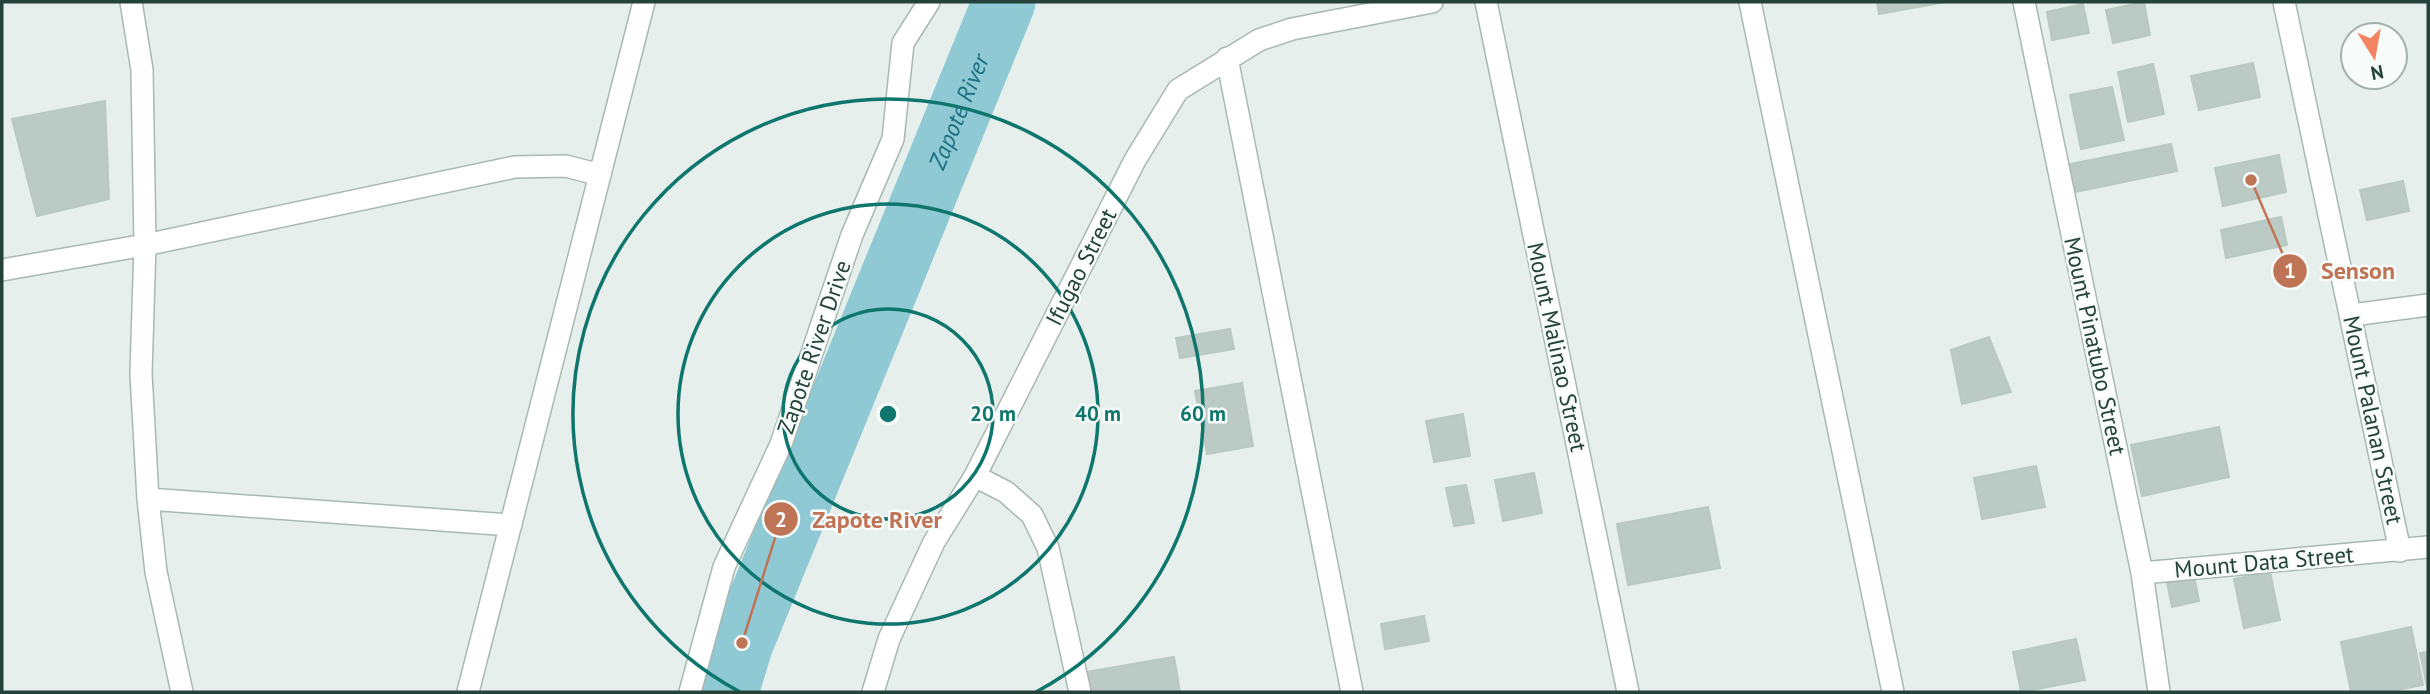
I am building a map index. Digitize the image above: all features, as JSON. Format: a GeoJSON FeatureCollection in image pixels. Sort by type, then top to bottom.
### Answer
{"type":"FeatureCollection","features":[{"type":"Feature","properties":{"kind":"street"},"geometry":{"type":"LineString","coordinates":[[131,2],[142,70],[145,245],[141,374],[148,499],[156,572],[182,692]]}},
{"type":"Feature","properties":{"kind":"street"},"geometry":{"type":"LineString","coordinates":[[468,692],[643,2]]}},
{"type":"Feature","properties":{"kind":"street","name":"Zapote River Drive"},"geometry":{"type":"LineString","coordinates":[[690,692],[724,567],[781,444],[852,234],[893,139],[903,43],[929,2]]}},
{"type":"Feature","properties":{"kind":"street","name":"Ifugao Street"},"geometry":{"type":"LineString","coordinates":[[873,692],[889,639],[934,542],[975,476],[1135,160],[1178,90],[1259,40],[1292,29],[1432,2]]}},
{"type":"Feature","properties":{"kind":"street","name":"Mount Malinao Street"},"geometry":{"type":"LineString","coordinates":[[1486,2],[1628,692]]}},
{"type":"Feature","properties":{"kind":"street"},"geometry":{"type":"LineString","coordinates":[[1750,2],[1893,692]]}},
{"type":"Feature","properties":{"kind":"street","name":"Mount Pinatubo Street"},"geometry":{"type":"LineString","coordinates":[[2024,2],[2142,573],[2159,692]]}},
{"type":"Feature","properties":{"kind":"street","name":"Mount Palanan Street"},"geometry":{"type":"LineString","coordinates":[[2284,2],[2400,551]]}},
{"type":"Feature","properties":{"kind":"street"},"geometry":{"type":"LineString","coordinates":[[1227,58],[1352,692]]}},
{"type":"Feature","properties":{"kind":"street"},"geometry":{"type":"LineString","coordinates":[[2,270],[145,245],[515,167],[566,166],[600,176]]}},
{"type":"Feature","properties":{"kind":"street"},"geometry":{"type":"LineString","coordinates":[[2352,315],[2428,305]]}},
{"type":"Feature","properties":{"kind":"street"},"geometry":{"type":"LineString","coordinates":[[975,476],[1006,492],[1032,515],[1048,548],[1080,692]]}},
{"type":"Feature","properties":{"kind":"street"},"geometry":{"type":"LineString","coordinates":[[148,499],[510,526]]}},
{"type":"Feature","properties":{"kind":"street","name":"Mount Data Street"},"geometry":{"type":"LineString","coordinates":[[2142,573],[2428,547]]}},
{"type":"Feature","properties":{"kind":"building"},"geometry":{"type":"Polygon","coordinates":[[[1877,2],[1945,2],[1879,14],[1877,2]]]}},
{"type":"Feature","properties":{"kind":"building"},"geometry":{"type":"Polygon","coordinates":[[[2144,2],[2150,35],[2113,43],[2106,10],[2144,2]]]}},
{"type":"Feature","properties":{"kind":"building"},"geometry":{"type":"Polygon","coordinates":[[[2083,4],[2089,33],[2052,40],[2047,12],[2083,4]]]}},
{"type":"Feature","properties":{"kind":"building"},"geometry":{"type":"Polygon","coordinates":[[[2253,63],[2260,97],[2199,110],[2191,76],[2253,63]]]}},
{"type":"Feature","properties":{"kind":"building"},"geometry":{"type":"Polygon","coordinates":[[[2153,64],[2164,114],[2128,122],[2118,72],[2153,64]]]}},
{"type":"Feature","properties":{"kind":"building"},"geometry":{"type":"Polygon","coordinates":[[[2112,87],[2124,140],[2081,149],[2070,95],[2112,87]]]}},
{"type":"Feature","properties":{"kind":"building"},"geometry":{"type":"Polygon","coordinates":[[[105,101],[109,199],[37,216],[12,119],[105,101]]]}},
{"type":"Feature","properties":{"kind":"building"},"geometry":{"type":"Polygon","coordinates":[[[2171,144],[2177,171],[2075,192],[2070,164],[2171,144]]]}},
{"type":"Feature","properties":{"kind":"building"},"geometry":{"type":"Polygon","coordinates":[[[2279,155],[2286,192],[2223,206],[2215,168],[2279,155]]]}},
{"type":"Feature","properties":{"kind":"building"},"geometry":{"type":"Polygon","coordinates":[[[2403,181],[2409,211],[2367,220],[2360,190],[2403,181]]]}},
{"type":"Feature","properties":{"kind":"building"},"geometry":{"type":"Polygon","coordinates":[[[2281,217],[2287,245],[2226,258],[2221,230],[2281,217]]]}},
{"type":"Feature","properties":{"kind":"building"},"geometry":{"type":"Polygon","coordinates":[[[1230,329],[1234,349],[1180,358],[1176,338],[1230,329]]]}},
{"type":"Feature","properties":{"kind":"building"},"geometry":{"type":"Polygon","coordinates":[[[1989,337],[2011,392],[1962,404],[1951,350],[1989,337]]]}},
{"type":"Feature","properties":{"kind":"building"},"geometry":{"type":"Polygon","coordinates":[[[1242,383],[1253,446],[1207,454],[1195,391],[1242,383]]]}},
{"type":"Feature","properties":{"kind":"building"},"geometry":{"type":"Polygon","coordinates":[[[1463,414],[1470,456],[1434,462],[1426,421],[1463,414]]]}},
{"type":"Feature","properties":{"kind":"building"},"geometry":{"type":"Polygon","coordinates":[[[2219,427],[2229,477],[2142,496],[2131,445],[2219,427]]]}},
{"type":"Feature","properties":{"kind":"building"},"geometry":{"type":"Polygon","coordinates":[[[2036,466],[2045,507],[1982,519],[1974,478],[2036,466]]]}},
{"type":"Feature","properties":{"kind":"building"},"geometry":{"type":"Polygon","coordinates":[[[1534,473],[1542,513],[1503,521],[1495,480],[1534,473]]]}},
{"type":"Feature","properties":{"kind":"building"},"geometry":{"type":"Polygon","coordinates":[[[1466,485],[1474,523],[1454,526],[1446,488],[1466,485]]]}},
{"type":"Feature","properties":{"kind":"building"},"geometry":{"type":"Polygon","coordinates":[[[1708,507],[1720,568],[1628,585],[1617,524],[1708,507]]]}},
{"type":"Feature","properties":{"kind":"building"},"geometry":{"type":"Polygon","coordinates":[[[2193,571],[2199,601],[2172,607],[2166,577],[2193,571]]]}},
{"type":"Feature","properties":{"kind":"building"},"geometry":{"type":"Polygon","coordinates":[[[2270,572],[2280,620],[2244,628],[2234,579],[2270,572]]]}},
{"type":"Feature","properties":{"kind":"building"},"geometry":{"type":"Polygon","coordinates":[[[1424,616],[1429,641],[1385,649],[1381,624],[1424,616]]]}},
{"type":"Feature","properties":{"kind":"building"},"geometry":{"type":"Polygon","coordinates":[[[2411,627],[2423,685],[2387,692],[2351,692],[2341,642],[2411,627]]]}},
{"type":"Feature","properties":{"kind":"building"},"geometry":{"type":"Polygon","coordinates":[[[2076,639],[2085,680],[2021,692],[2013,652],[2076,639]]]}},
{"type":"Feature","properties":{"kind":"building"},"geometry":{"type":"Polygon","coordinates":[[[2428,652],[2428,691],[2420,653],[2428,652]]]}},
{"type":"Feature","properties":{"kind":"building"},"geometry":{"type":"Polygon","coordinates":[[[1174,657],[1180,692],[1090,692],[1086,672],[1174,657]]]}},
{"type":"Feature","properties":{"kind":"waterway","name":"Zapote River"},"geometry":{"type":"LineString","coordinates":[[727,692],[742,643],[1004,2]]}},
{"type":"Feature","properties":{"kind":"place","name":"Senson"},"geometry":{"type":"Point","coordinates":[2251,180]}},
{"type":"Feature","properties":{"kind":"place","name":"Zapote River"},"geometry":{"type":"Point","coordinates":[742,643]}}]}
